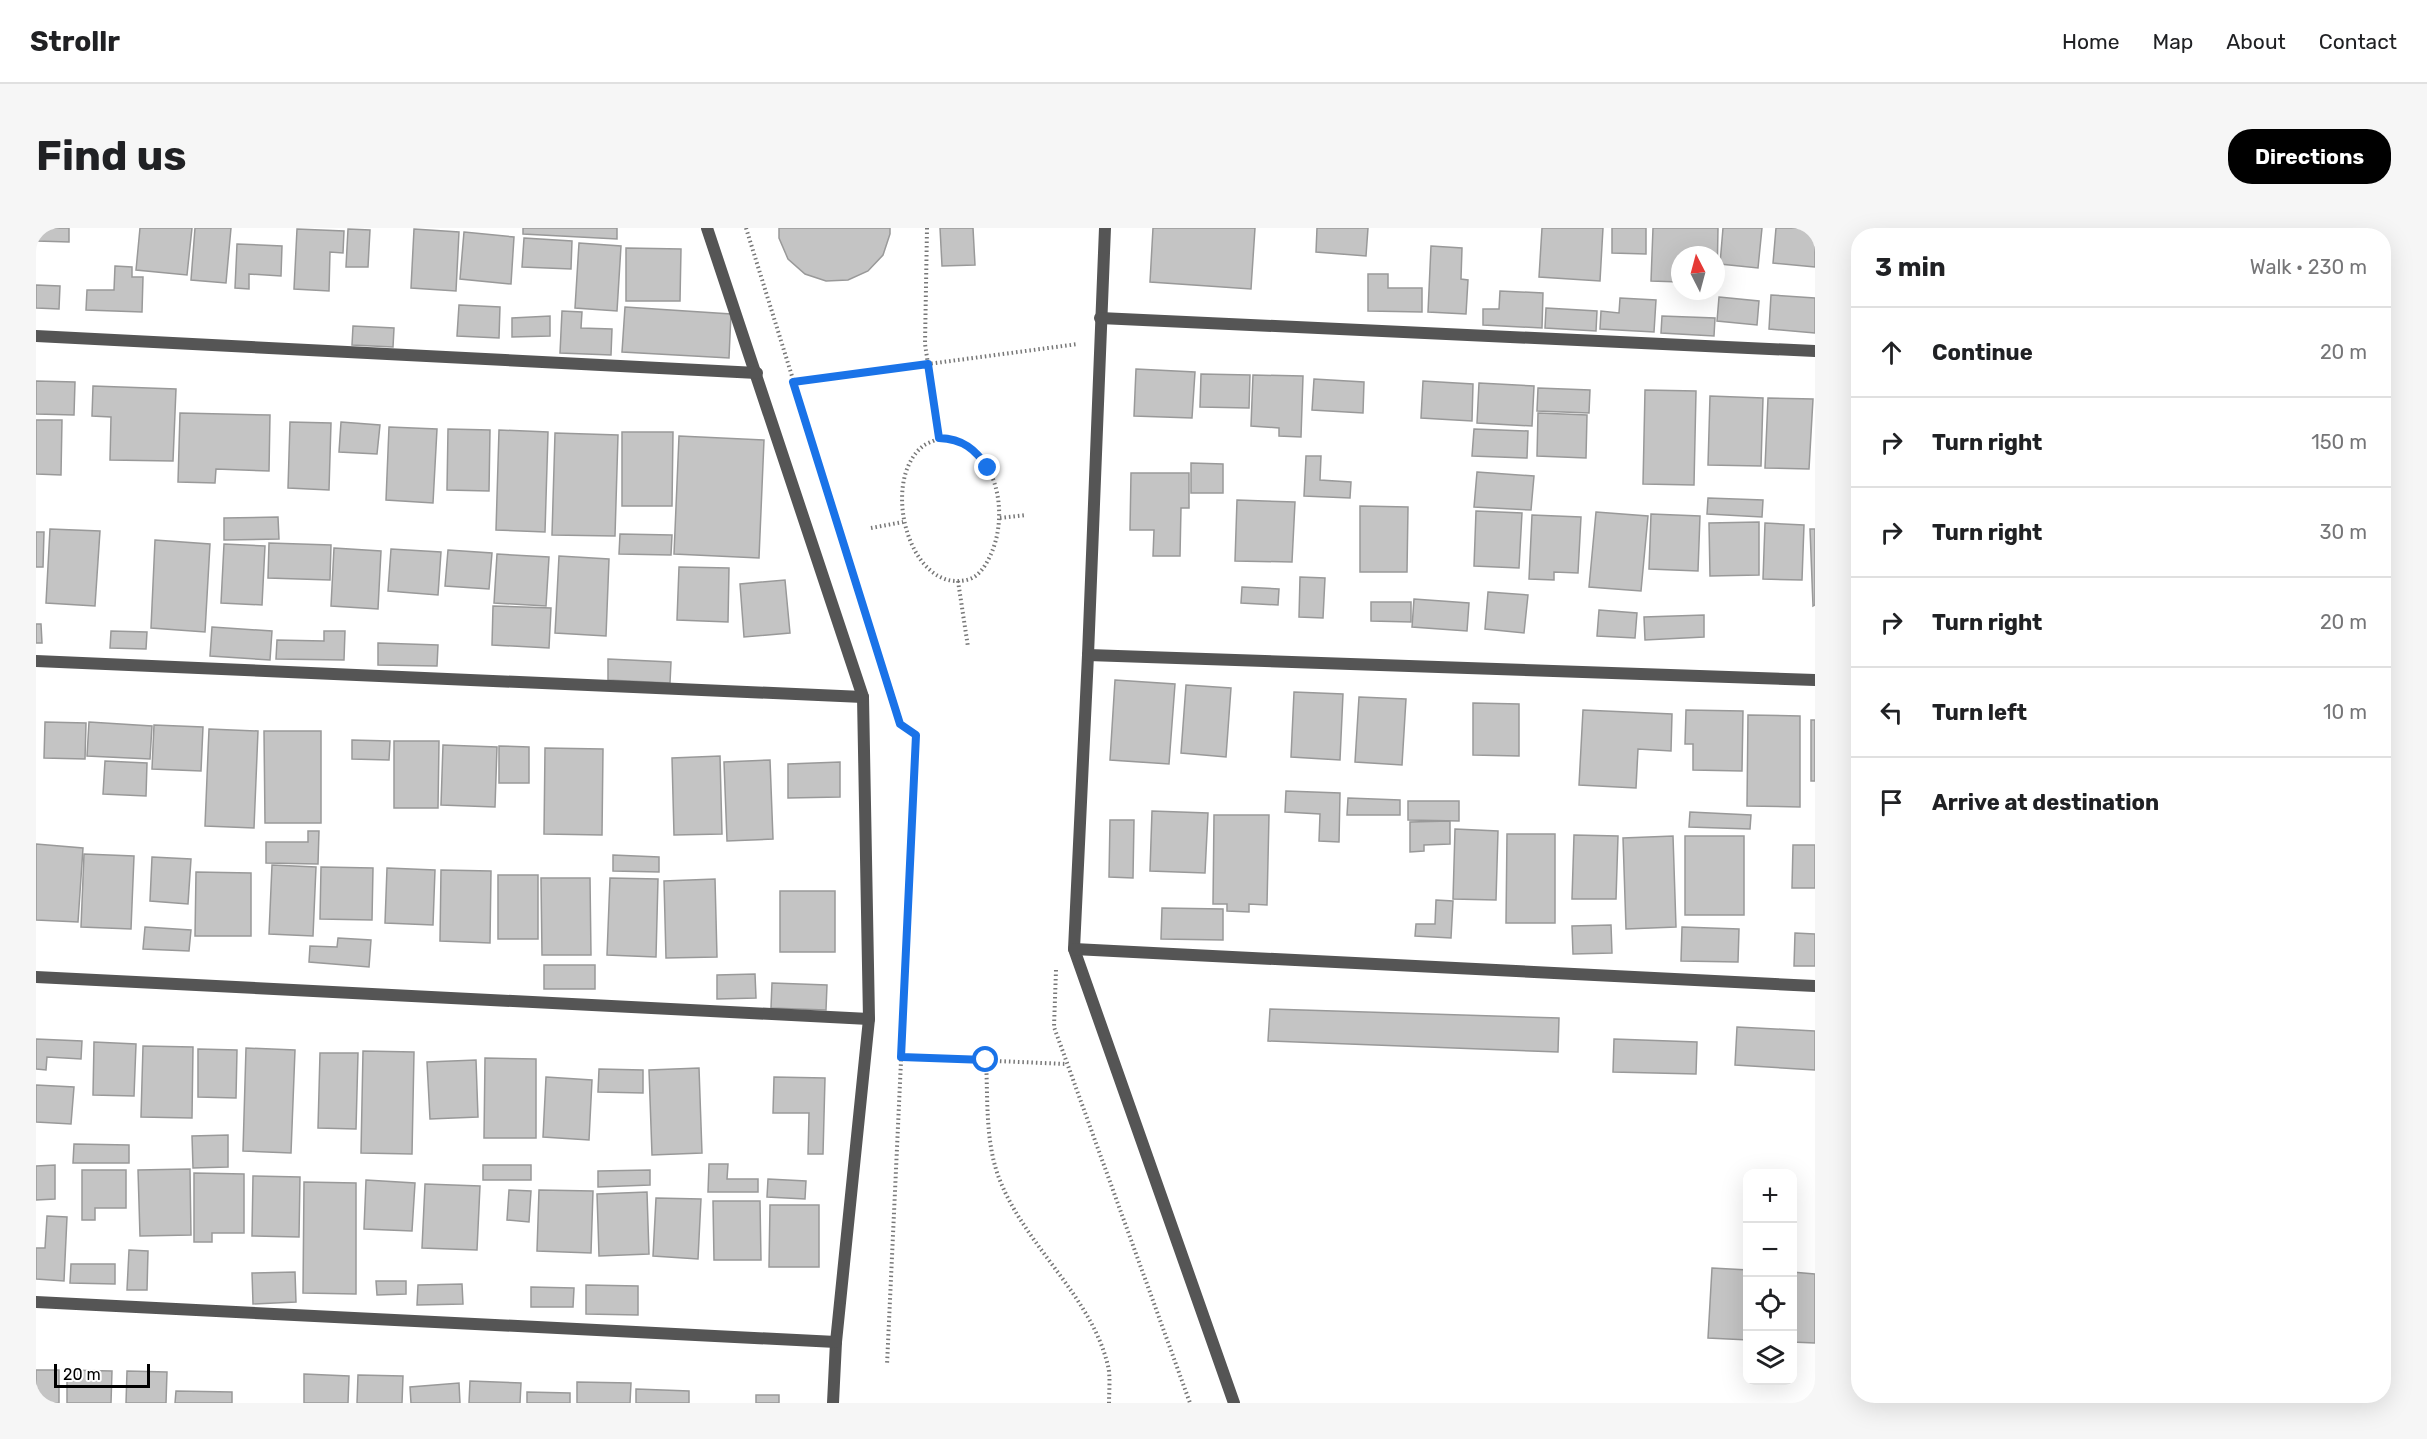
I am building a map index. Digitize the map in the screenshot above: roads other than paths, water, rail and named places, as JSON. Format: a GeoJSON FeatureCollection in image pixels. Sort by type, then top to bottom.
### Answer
{"type":"FeatureCollection","features":[{"type":"Feature","properties":{"kind":"street"},"geometry":{"type":"LineString","coordinates":[[707,228],[863,697],[869,1018],[836,1342],[833,1403]]}},
{"type":"Feature","properties":{"kind":"street"},"geometry":{"type":"LineString","coordinates":[[1105,228],[1074,949],[1234,1403]]}},
{"type":"Feature","properties":{"kind":"street"},"geometry":{"type":"LineString","coordinates":[[1100,318],[1815,351]]}},
{"type":"Feature","properties":{"kind":"street"},"geometry":{"type":"LineString","coordinates":[[36,336],[757,373]]}},
{"type":"Feature","properties":{"kind":"street"},"geometry":{"type":"LineString","coordinates":[[1088,656],[1815,680]]}},
{"type":"Feature","properties":{"kind":"street"},"geometry":{"type":"LineString","coordinates":[[36,660],[863,697]]}},
{"type":"Feature","properties":{"kind":"street"},"geometry":{"type":"LineString","coordinates":[[1074,949],[1815,986]]}},
{"type":"Feature","properties":{"kind":"street"},"geometry":{"type":"LineString","coordinates":[[36,977],[869,1018]]}},
{"type":"Feature","properties":{"kind":"street"},"geometry":{"type":"LineString","coordinates":[[36,1302],[836,1342]]}}]}
